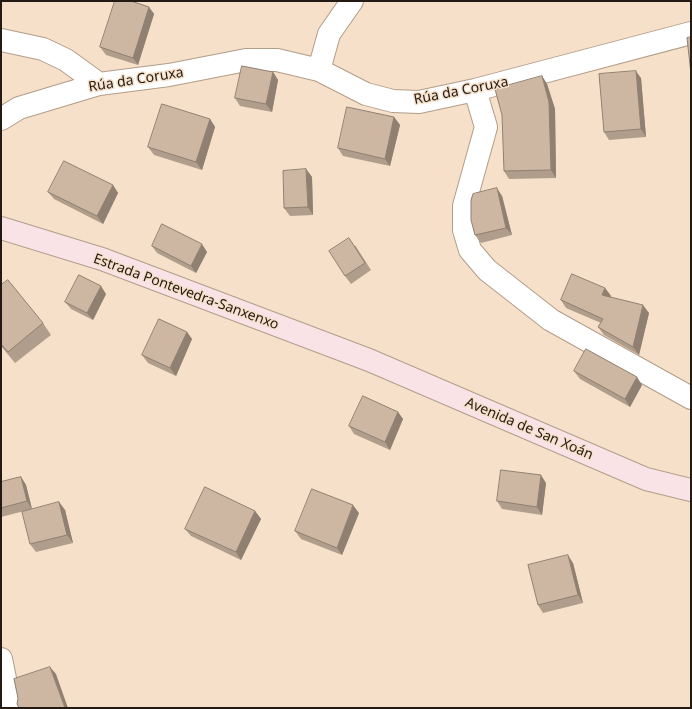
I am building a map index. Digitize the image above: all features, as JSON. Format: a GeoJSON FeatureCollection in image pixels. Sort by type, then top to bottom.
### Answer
{"type":"FeatureCollection","features":[{"type":"Feature","properties":{"kind":"main road","name":"Estrada Pontevedra-Sanxenxo"},"geometry":{"type":"LineString","coordinates":[[1,228],[102,259],[369,360]]}},
{"type":"Feature","properties":{"kind":"main road","name":"Avenida de San Xoán"},"geometry":{"type":"LineString","coordinates":[[369,360],[646,478],[691,490]]}},
{"type":"Feature","properties":{"kind":"street"},"geometry":{"type":"LineString","coordinates":[[319,70],[329,34],[352,1]]}},
{"type":"Feature","properties":{"kind":"street","name":"Rúa da Coruxa"},"geometry":{"type":"LineString","coordinates":[[1,119],[18,108],[99,84],[169,75],[246,60],[277,60],[319,70],[366,94],[393,101],[419,102],[475,90],[691,32]]}},
{"type":"Feature","properties":{"kind":"street"},"geometry":{"type":"LineString","coordinates":[[1,40],[43,49],[66,60],[99,84]]}},
{"type":"Feature","properties":{"kind":"street"},"geometry":{"type":"LineString","coordinates":[[475,90],[486,127],[464,206],[464,230],[470,250],[486,270],[551,320],[691,398]]}},
{"type":"Feature","properties":{"kind":"street"},"geometry":{"type":"LineString","coordinates":[[2,671],[11,708]]}},
{"type":"Feature","properties":{"kind":"building"},"geometry":{"type":"Polygon","coordinates":[[[115,1],[131,1],[149,7],[133,58],[100,47],[115,1]]]}},
{"type":"Feature","properties":{"kind":"building"},"geometry":{"type":"Polygon","coordinates":[[[691,37],[691,74],[687,38],[691,37]]]}},
{"type":"Feature","properties":{"kind":"building"},"geometry":{"type":"Polygon","coordinates":[[[242,66],[273,72],[266,104],[235,98],[242,66]]]}},
{"type":"Feature","properties":{"kind":"building"},"geometry":{"type":"Polygon","coordinates":[[[636,71],[641,129],[604,132],[599,74],[636,71]]]}},
{"type":"Feature","properties":{"kind":"building"},"geometry":{"type":"Polygon","coordinates":[[[542,76],[549,102],[551,170],[504,171],[502,115],[495,89],[542,76]]]}},
{"type":"Feature","properties":{"kind":"building"},"geometry":{"type":"Polygon","coordinates":[[[162,104],[210,119],[196,162],[148,147],[162,104]]]}},
{"type":"Feature","properties":{"kind":"building"},"geometry":{"type":"Polygon","coordinates":[[[347,107],[394,117],[385,159],[338,148],[347,107]]]}},
{"type":"Feature","properties":{"kind":"building"},"geometry":{"type":"Polygon","coordinates":[[[64,161],[113,185],[97,216],[48,192],[64,161]]]}},
{"type":"Feature","properties":{"kind":"building"},"geometry":{"type":"Polygon","coordinates":[[[306,169],[308,207],[284,208],[283,171],[306,169]]]}},
{"type":"Feature","properties":{"kind":"building"},"geometry":{"type":"Polygon","coordinates":[[[497,188],[506,228],[475,235],[471,220],[471,200],[473,194],[497,188]]]}},
{"type":"Feature","properties":{"kind":"building"},"geometry":{"type":"Polygon","coordinates":[[[162,224],[202,244],[191,266],[152,246],[162,224]]]}},
{"type":"Feature","properties":{"kind":"building"},"geometry":{"type":"Polygon","coordinates":[[[349,238],[365,263],[345,276],[329,251],[349,238]]]}},
{"type":"Feature","properties":{"kind":"building"},"geometry":{"type":"Polygon","coordinates":[[[572,274],[605,288],[602,295],[643,305],[633,347],[598,327],[603,319],[561,300],[572,274]]]}},
{"type":"Feature","properties":{"kind":"building"},"geometry":{"type":"Polygon","coordinates":[[[79,275],[101,286],[87,313],[65,302],[79,275]]]}},
{"type":"Feature","properties":{"kind":"building"},"geometry":{"type":"Polygon","coordinates":[[[8,280],[43,323],[8,352],[1,344],[1,285],[8,280]]]}},
{"type":"Feature","properties":{"kind":"building"},"geometry":{"type":"Polygon","coordinates":[[[159,319],[187,332],[170,368],[142,355],[159,319]]]}},
{"type":"Feature","properties":{"kind":"building"},"geometry":{"type":"Polygon","coordinates":[[[586,349],[637,377],[625,399],[574,371],[586,349]]]}},
{"type":"Feature","properties":{"kind":"building"},"geometry":{"type":"Polygon","coordinates":[[[363,396],[398,412],[385,442],[349,426],[363,396]]]}},
{"type":"Feature","properties":{"kind":"building"},"geometry":{"type":"Polygon","coordinates":[[[501,470],[541,475],[537,507],[497,501],[501,470]]]}},
{"type":"Feature","properties":{"kind":"building"},"geometry":{"type":"Polygon","coordinates":[[[21,477],[27,501],[1,508],[1,482],[21,477]]]}},
{"type":"Feature","properties":{"kind":"building"},"geometry":{"type":"Polygon","coordinates":[[[205,487],[255,511],[236,552],[185,529],[205,487]]]}},
{"type":"Feature","properties":{"kind":"building"},"geometry":{"type":"Polygon","coordinates":[[[312,489],[353,505],[337,548],[295,531],[312,489]]]}},
{"type":"Feature","properties":{"kind":"building"},"geometry":{"type":"Polygon","coordinates":[[[59,502],[67,535],[30,544],[22,512],[59,502]]]}},
{"type":"Feature","properties":{"kind":"building"},"geometry":{"type":"Polygon","coordinates":[[[568,555],[578,595],[538,605],[528,565],[568,555]]]}},
{"type":"Feature","properties":{"kind":"building"},"geometry":{"type":"Polygon","coordinates":[[[50,667],[65,708],[19,708],[17,704],[18,698],[14,679],[50,667]]]}}]}
